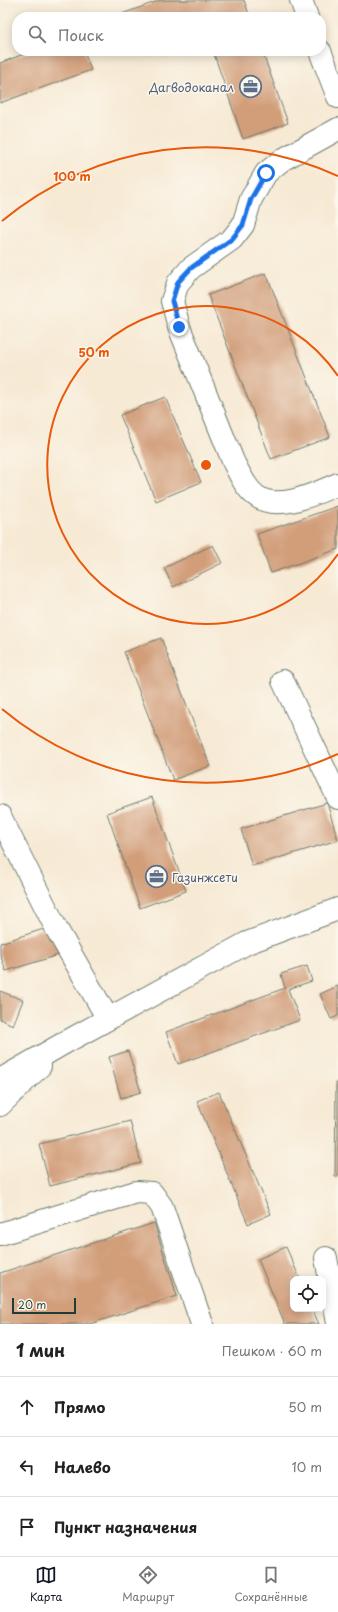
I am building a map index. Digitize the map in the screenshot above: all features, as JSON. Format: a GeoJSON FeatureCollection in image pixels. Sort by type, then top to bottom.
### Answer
{"type":"FeatureCollection","features":[{"type":"Feature","properties":{"kind":"street"},"geometry":{"type":"LineString","coordinates":[[301,0],[305,12]]}},
{"type":"Feature","properties":{"kind":"street"},"geometry":{"type":"LineString","coordinates":[[322,56],[338,97]]}},
{"type":"Feature","properties":{"kind":"street"},"geometry":{"type":"LineString","coordinates":[[338,129],[282,160],[266,173],[251,199],[243,225],[232,239],[191,268],[178,282],[172,301],[179,327],[233,461],[242,479],[256,496],[270,501],[284,502],[308,497],[338,484]]}},
{"type":"Feature","properties":{"kind":"street"},"geometry":{"type":"LineString","coordinates":[[283,681],[338,798]]}},
{"type":"Feature","properties":{"kind":"street"},"geometry":{"type":"LineString","coordinates":[[0,816],[56,928],[108,1019]]}},
{"type":"Feature","properties":{"kind":"street"},"geometry":{"type":"LineString","coordinates":[[0,1080],[66,1042],[247,943],[338,908]]}},
{"type":"Feature","properties":{"kind":"street"},"geometry":{"type":"LineString","coordinates":[[0,1105],[66,1042]]}},
{"type":"Feature","properties":{"kind":"street"},"geometry":{"type":"LineString","coordinates":[[0,1234],[136,1192],[152,1193],[162,1206],[202,1324]]}},
{"type":"Feature","properties":{"kind":"street"},"geometry":{"type":"LineString","coordinates":[[326,1258],[338,1323]]}},
{"type":"Feature","properties":{"kind":"building"},"geometry":{"type":"Polygon","coordinates":[[[161,0],[244,0],[248,12],[127,12],[161,0]]]}},
{"type":"Feature","properties":{"kind":"building"},"geometry":{"type":"Polygon","coordinates":[[[19,56],[86,56],[91,70],[0,103],[0,63],[19,56]]]}},
{"type":"Feature","properties":{"kind":"building","name":"Дагводоканал"},"geometry":{"type":"Polygon","coordinates":[[[215,56],[264,56],[288,123],[243,139],[215,56]]]}},
{"type":"Feature","properties":{"kind":"building"},"geometry":{"type":"Polygon","coordinates":[[[266,273],[330,437],[271,459],[208,295],[266,273]]]}},
{"type":"Feature","properties":{"kind":"building"},"geometry":{"type":"Polygon","coordinates":[[[165,397],[201,482],[156,501],[120,415],[165,397]]]}},
{"type":"Feature","properties":{"kind":"building"},"geometry":{"type":"Polygon","coordinates":[[[338,506],[338,549],[271,573],[257,534],[338,506]]]}},
{"type":"Feature","properties":{"kind":"building"},"geometry":{"type":"Polygon","coordinates":[[[213,545],[222,563],[173,587],[164,568],[213,545]]]}},
{"type":"Feature","properties":{"kind":"building"},"geometry":{"type":"Polygon","coordinates":[[[161,638],[210,766],[173,780],[124,652],[161,638]]]}},
{"type":"Feature","properties":{"kind":"building"},"geometry":{"type":"Polygon","coordinates":[[[152,797],[186,891],[140,908],[107,813],[152,797]]]}},
{"type":"Feature","properties":{"kind":"building"},"geometry":{"type":"Polygon","coordinates":[[[327,803],[338,840],[252,866],[241,829],[327,803]]]}},
{"type":"Feature","properties":{"kind":"building"},"geometry":{"type":"Polygon","coordinates":[[[53,926],[62,954],[6,971],[0,954],[0,943],[53,926]]]}},
{"type":"Feature","properties":{"kind":"building"},"geometry":{"type":"Polygon","coordinates":[[[307,966],[312,981],[288,989],[300,1020],[178,1064],[166,1032],[285,988],[281,974],[307,966]]]}},
{"type":"Feature","properties":{"kind":"building"},"geometry":{"type":"Polygon","coordinates":[[[338,986],[338,1016],[331,1019],[320,994],[338,986]]]}},
{"type":"Feature","properties":{"kind":"building"},"geometry":{"type":"Polygon","coordinates":[[[0,991],[23,1000],[13,1025],[0,1019],[0,991]]]}},
{"type":"Feature","properties":{"kind":"building"},"geometry":{"type":"Polygon","coordinates":[[[128,1051],[141,1092],[121,1098],[109,1057],[128,1051]]]}},
{"type":"Feature","properties":{"kind":"building"},"geometry":{"type":"Polygon","coordinates":[[[336,1083],[338,1083],[338,1177],[335,1177],[336,1083]]]}},
{"type":"Feature","properties":{"kind":"building"},"geometry":{"type":"Polygon","coordinates":[[[219,1092],[271,1214],[248,1224],[197,1101],[219,1092]]]}},
{"type":"Feature","properties":{"kind":"building"},"geometry":{"type":"Polygon","coordinates":[[[130,1121],[141,1163],[50,1186],[39,1144],[130,1121]]]}},
{"type":"Feature","properties":{"kind":"building"},"geometry":{"type":"Polygon","coordinates":[[[154,1223],[177,1296],[90,1324],[0,1324],[0,1273],[154,1223]]]}},
{"type":"Feature","properties":{"kind":"building"},"geometry":{"type":"Polygon","coordinates":[[[286,1247],[299,1276],[290,1276],[290,1312],[313,1312],[319,1324],[285,1324],[258,1259],[286,1247]]]}},
{"type":"Feature","properties":{"kind":"place","name":"Дагводоканал"},"geometry":{"type":"Point","coordinates":[250,87]}},
{"type":"Feature","properties":{"kind":"place","name":"Газинжсети"},"geometry":{"type":"Point","coordinates":[156,877]}},
{"type":"Feature","properties":{"kind":"route"},"geometry":{"type":"LineString","coordinates":[[179,327],[172,301],[178,282],[191,268],[232,239],[243,225],[251,199],[266,173]]}}]}
